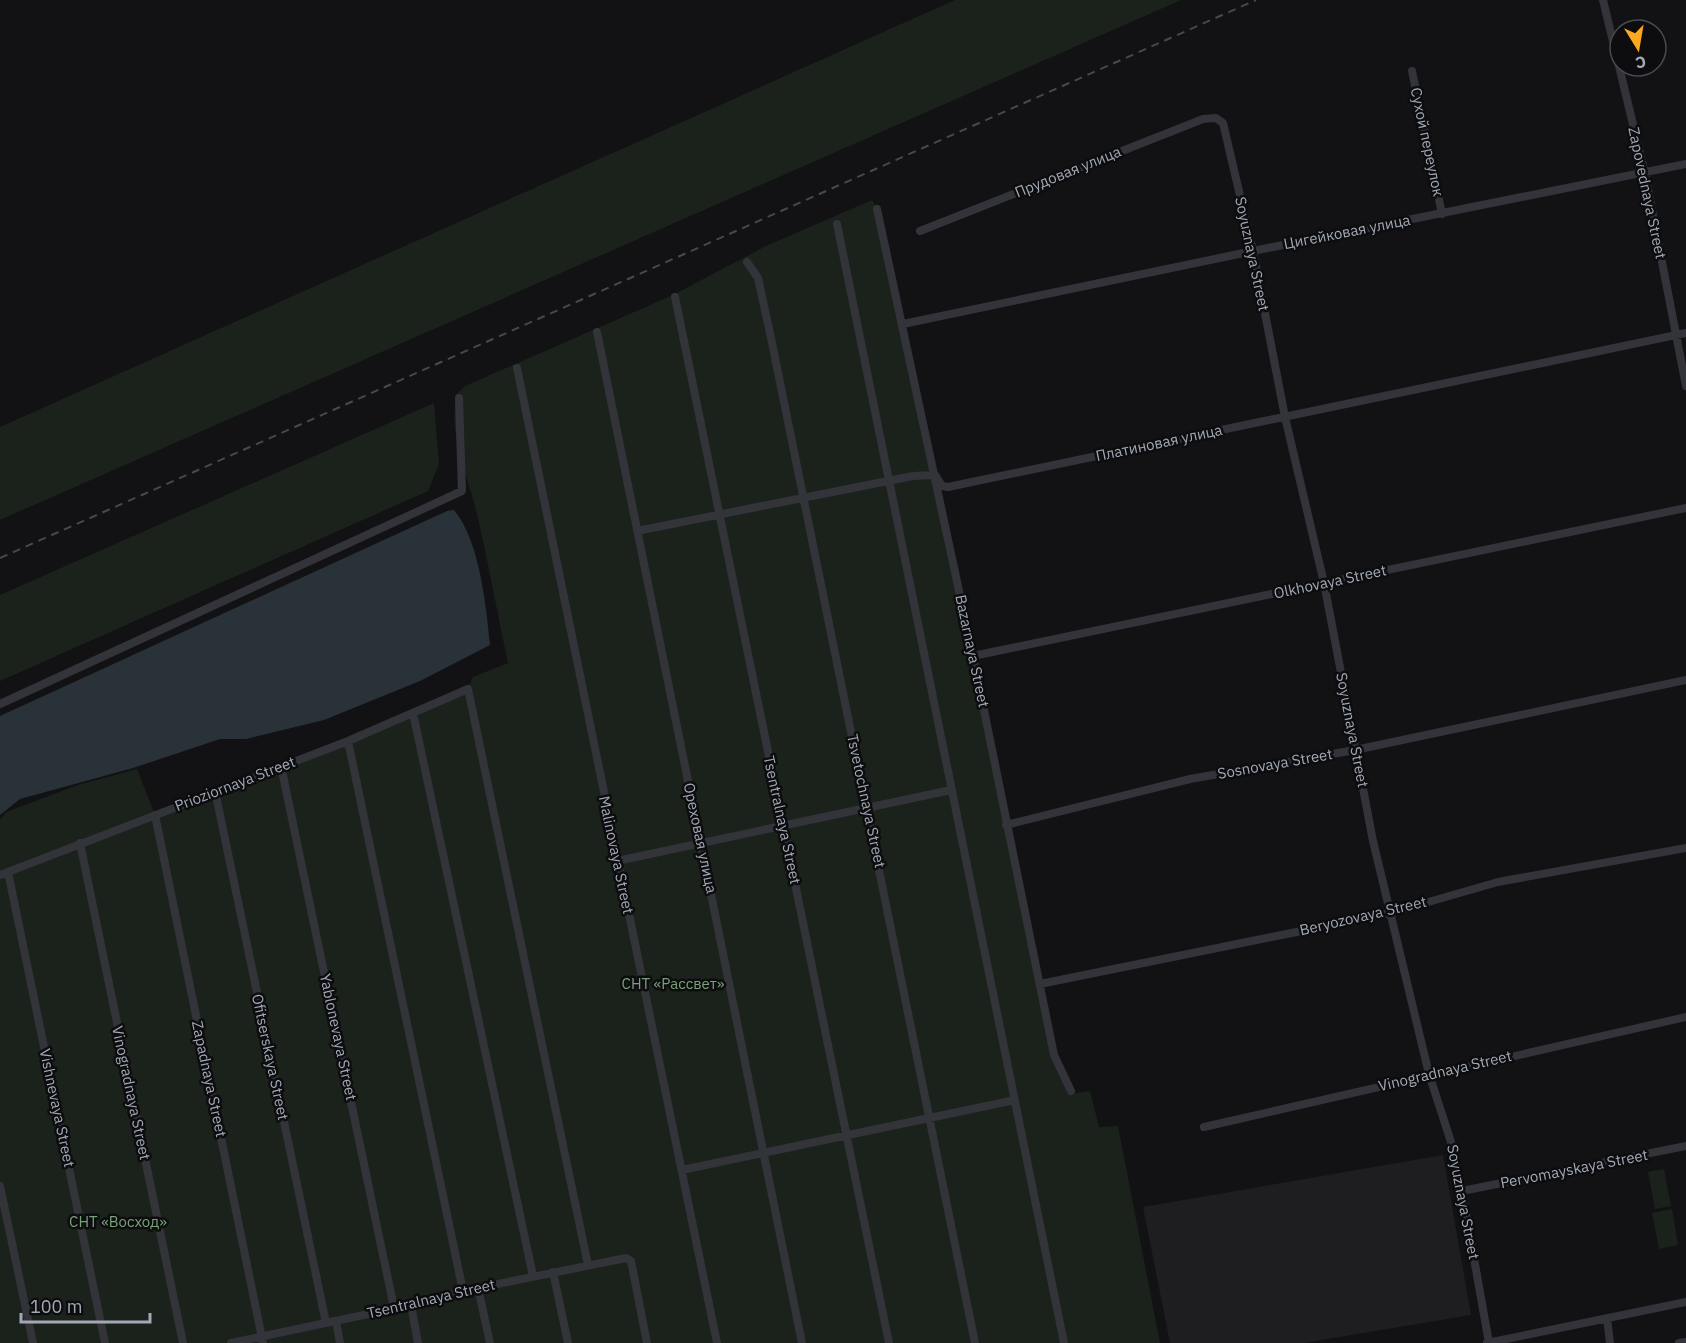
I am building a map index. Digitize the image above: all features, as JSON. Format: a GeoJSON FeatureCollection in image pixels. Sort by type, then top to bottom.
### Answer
{"type":"FeatureCollection","features":[{"type":"Feature","properties":{"kind":"street","name":"Zapovednaya Street"},"geometry":{"type":"LineString","coordinates":[[1603,0],[1645,174],[1686,386]]}},
{"type":"Feature","properties":{"kind":"street","name":"Сухой переулок"},"geometry":{"type":"LineString","coordinates":[[1412,71],[1442,214]]}},
{"type":"Feature","properties":{"kind":"street","name":"Прудовая улица"},"geometry":{"type":"LineString","coordinates":[[920,231],[1203,118],[1216,118]]}},
{"type":"Feature","properties":{"kind":"street","name":"Soyuznaya Street"},"geometry":{"type":"LineString","coordinates":[[1216,118],[1223,123],[1253,251],[1285,417],[1324,583],[1355,750],[1390,913],[1429,1074],[1451,1142],[1462,1191],[1488,1343]]}},
{"type":"Feature","properties":{"kind":"street","name":"Цигейковая улица"},"geometry":{"type":"LineString","coordinates":[[903,324],[1686,164]]}},
{"type":"Feature","properties":{"kind":"street","name":"Bazarnaya Street"},"geometry":{"type":"LineString","coordinates":[[877,209],[973,656],[1054,1055],[1071,1090]]}},
{"type":"Feature","properties":{"kind":"street"},"geometry":{"type":"LineString","coordinates":[[837,224],[1064,1343]]}},
{"type":"Feature","properties":{"kind":"street","name":"Tsvetochnaya Street"},"geometry":{"type":"LineString","coordinates":[[747,262],[758,278],[804,496],[975,1343]]}},
{"type":"Feature","properties":{"kind":"street","name":"Tsentralnaya Street"},"geometry":{"type":"LineString","coordinates":[[675,297],[889,1343]]}},
{"type":"Feature","properties":{"kind":"street","name":"Ореховая улица"},"geometry":{"type":"LineString","coordinates":[[597,332],[802,1343]]}},
{"type":"Feature","properties":{"kind":"street","name":"Платиновая улица"},"geometry":{"type":"LineString","coordinates":[[637,531],[888,480],[934,475],[942,486],[948,487],[1686,333]]}},
{"type":"Feature","properties":{"kind":"street","name":"Malinovaya Street"},"geometry":{"type":"LineString","coordinates":[[517,368],[717,1343]]}},
{"type":"Feature","properties":{"kind":"street"},"geometry":{"type":"LineString","coordinates":[[0,704],[462,491],[459,398]]}},
{"type":"Feature","properties":{"kind":"street","name":"Olkhovaya Street"},"geometry":{"type":"LineString","coordinates":[[973,656],[1686,508]]}},
{"type":"Feature","properties":{"kind":"street","name":"Sosnovaya Street"},"geometry":{"type":"LineString","coordinates":[[1006,825],[1190,779],[1355,750],[1686,680]]}},
{"type":"Feature","properties":{"kind":"street","name":"Prioziornaya Street"},"geometry":{"type":"LineString","coordinates":[[4,874],[348,741],[468,689],[588,1265]]}},
{"type":"Feature","properties":{"kind":"street"},"geometry":{"type":"LineString","coordinates":[[413,713],[533,1276]]}},
{"type":"Feature","properties":{"kind":"street"},"geometry":{"type":"LineString","coordinates":[[348,741],[463,1291]]}},
{"type":"Feature","properties":{"kind":"street","name":"Yablonevaya Street"},"geometry":{"type":"LineString","coordinates":[[281,766],[394,1308]]}},
{"type":"Feature","properties":{"kind":"street"},"geometry":{"type":"LineString","coordinates":[[617,861],[951,790]]}},
{"type":"Feature","properties":{"kind":"street","name":"Ofitserskaya Street"},"geometry":{"type":"LineString","coordinates":[[215,791],[326,1323]]}},
{"type":"Feature","properties":{"kind":"street","name":"Zapadnaya Street"},"geometry":{"type":"LineString","coordinates":[[155,815],[262,1340]]}},
{"type":"Feature","properties":{"kind":"street","name":"Vinogradnaya Street"},"geometry":{"type":"LineString","coordinates":[[80,843],[183,1343]]}},
{"type":"Feature","properties":{"kind":"street","name":"Beryozovaya Street"},"geometry":{"type":"LineString","coordinates":[[1040,984],[1390,913],[1497,882],[1686,848]]}},
{"type":"Feature","properties":{"kind":"street","name":"Vishnevaya Street"},"geometry":{"type":"LineString","coordinates":[[4,874],[105,1343]]}},
{"type":"Feature","properties":{"kind":"street","name":"Vinogradnaya Street"},"geometry":{"type":"LineString","coordinates":[[1204,1126],[1686,1017]]}},
{"type":"Feature","properties":{"kind":"street"},"geometry":{"type":"LineString","coordinates":[[682,1170],[1015,1100]]}},
{"type":"Feature","properties":{"kind":"street","name":"Pervomayskaya Street"},"geometry":{"type":"LineString","coordinates":[[1462,1191],[1686,1146]]}},
{"type":"Feature","properties":{"kind":"street"},"geometry":{"type":"LineString","coordinates":[[0,1186],[33,1343]]}},
{"type":"Feature","properties":{"kind":"street","name":"Tsentralnaya Street"},"geometry":{"type":"LineString","coordinates":[[231,1343],[262,1340],[463,1291],[620,1258],[631,1261],[647,1343]]}},
{"type":"Feature","properties":{"kind":"street"},"geometry":{"type":"LineString","coordinates":[[553,1272],[568,1343]]}},
{"type":"Feature","properties":{"kind":"street"},"geometry":{"type":"LineString","coordinates":[[478,1288],[490,1343]]}},
{"type":"Feature","properties":{"kind":"street"},"geometry":{"type":"LineString","coordinates":[[1488,1343],[1519,1340],[1607,1318],[1686,1302]]}},
{"type":"Feature","properties":{"kind":"street"},"geometry":{"type":"LineString","coordinates":[[411,1305],[418,1343]]}},
{"type":"Feature","properties":{"kind":"street"},"geometry":{"type":"LineString","coordinates":[[1607,1318],[1610,1343]]}},
{"type":"Feature","properties":{"kind":"street"},"geometry":{"type":"LineString","coordinates":[[336,1321],[340,1343]]}},
{"type":"Feature","properties":{"kind":"street"},"geometry":{"type":"LineString","coordinates":[[1679,1343],[1686,1342]]}},
{"type":"Feature","properties":{"kind":"shaded area"},"geometry":{"type":"Polygon","coordinates":[[[454,510],[463,523],[476,556],[484,593],[490,645],[420,681],[324,720],[246,739],[220,739],[133,768],[20,799],[0,815],[0,716],[447,511],[454,510]]]}},
{"type":"Feature","properties":{"kind":"shaded area"},"geometry":{"type":"Polygon","coordinates":[[[1443,1155],[1471,1315],[1304,1343],[1170,1343],[1143,1207],[1443,1155]]]}},
{"type":"Feature","properties":{"kind":"green space"},"geometry":{"type":"Polygon","coordinates":[[[955,0],[1181,0],[0,520],[0,427],[955,0]]]}},
{"type":"Feature","properties":{"kind":"green space","name":"СНТ «Рассвет»"},"geometry":{"type":"Polygon","coordinates":[[[872,200],[877,209],[1054,1055],[1072,1094],[1090,1091],[1099,1127],[1118,1126],[1160,1343],[0,1343],[0,820],[6,812],[78,785],[137,769],[155,815],[468,689],[473,677],[508,663],[480,529],[456,437],[454,422],[458,393],[465,386],[673,295],[766,246],[872,200]]]}},
{"type":"Feature","properties":{"kind":"green space"},"geometry":{"type":"Polygon","coordinates":[[[434,403],[439,464],[428,491],[0,681],[0,595],[434,403]]]}},
{"type":"Feature","properties":{"kind":"green space"},"geometry":{"type":"Polygon","coordinates":[[[1664,1169],[1671,1206],[1655,1209],[1648,1172],[1664,1169]]]}},
{"type":"Feature","properties":{"kind":"green space"},"geometry":{"type":"Polygon","coordinates":[[[1672,1209],[1678,1245],[1659,1249],[1652,1213],[1672,1209]]]}},
{"type":"Feature","properties":{"kind":"railway"},"geometry":{"type":"LineString","coordinates":[[0,558],[1256,0]]}},
{"type":"Feature","properties":{"kind":"park label","name":"СНТ «Восход»"},"geometry":{"type":"Point","coordinates":[118,1222]}}]}
